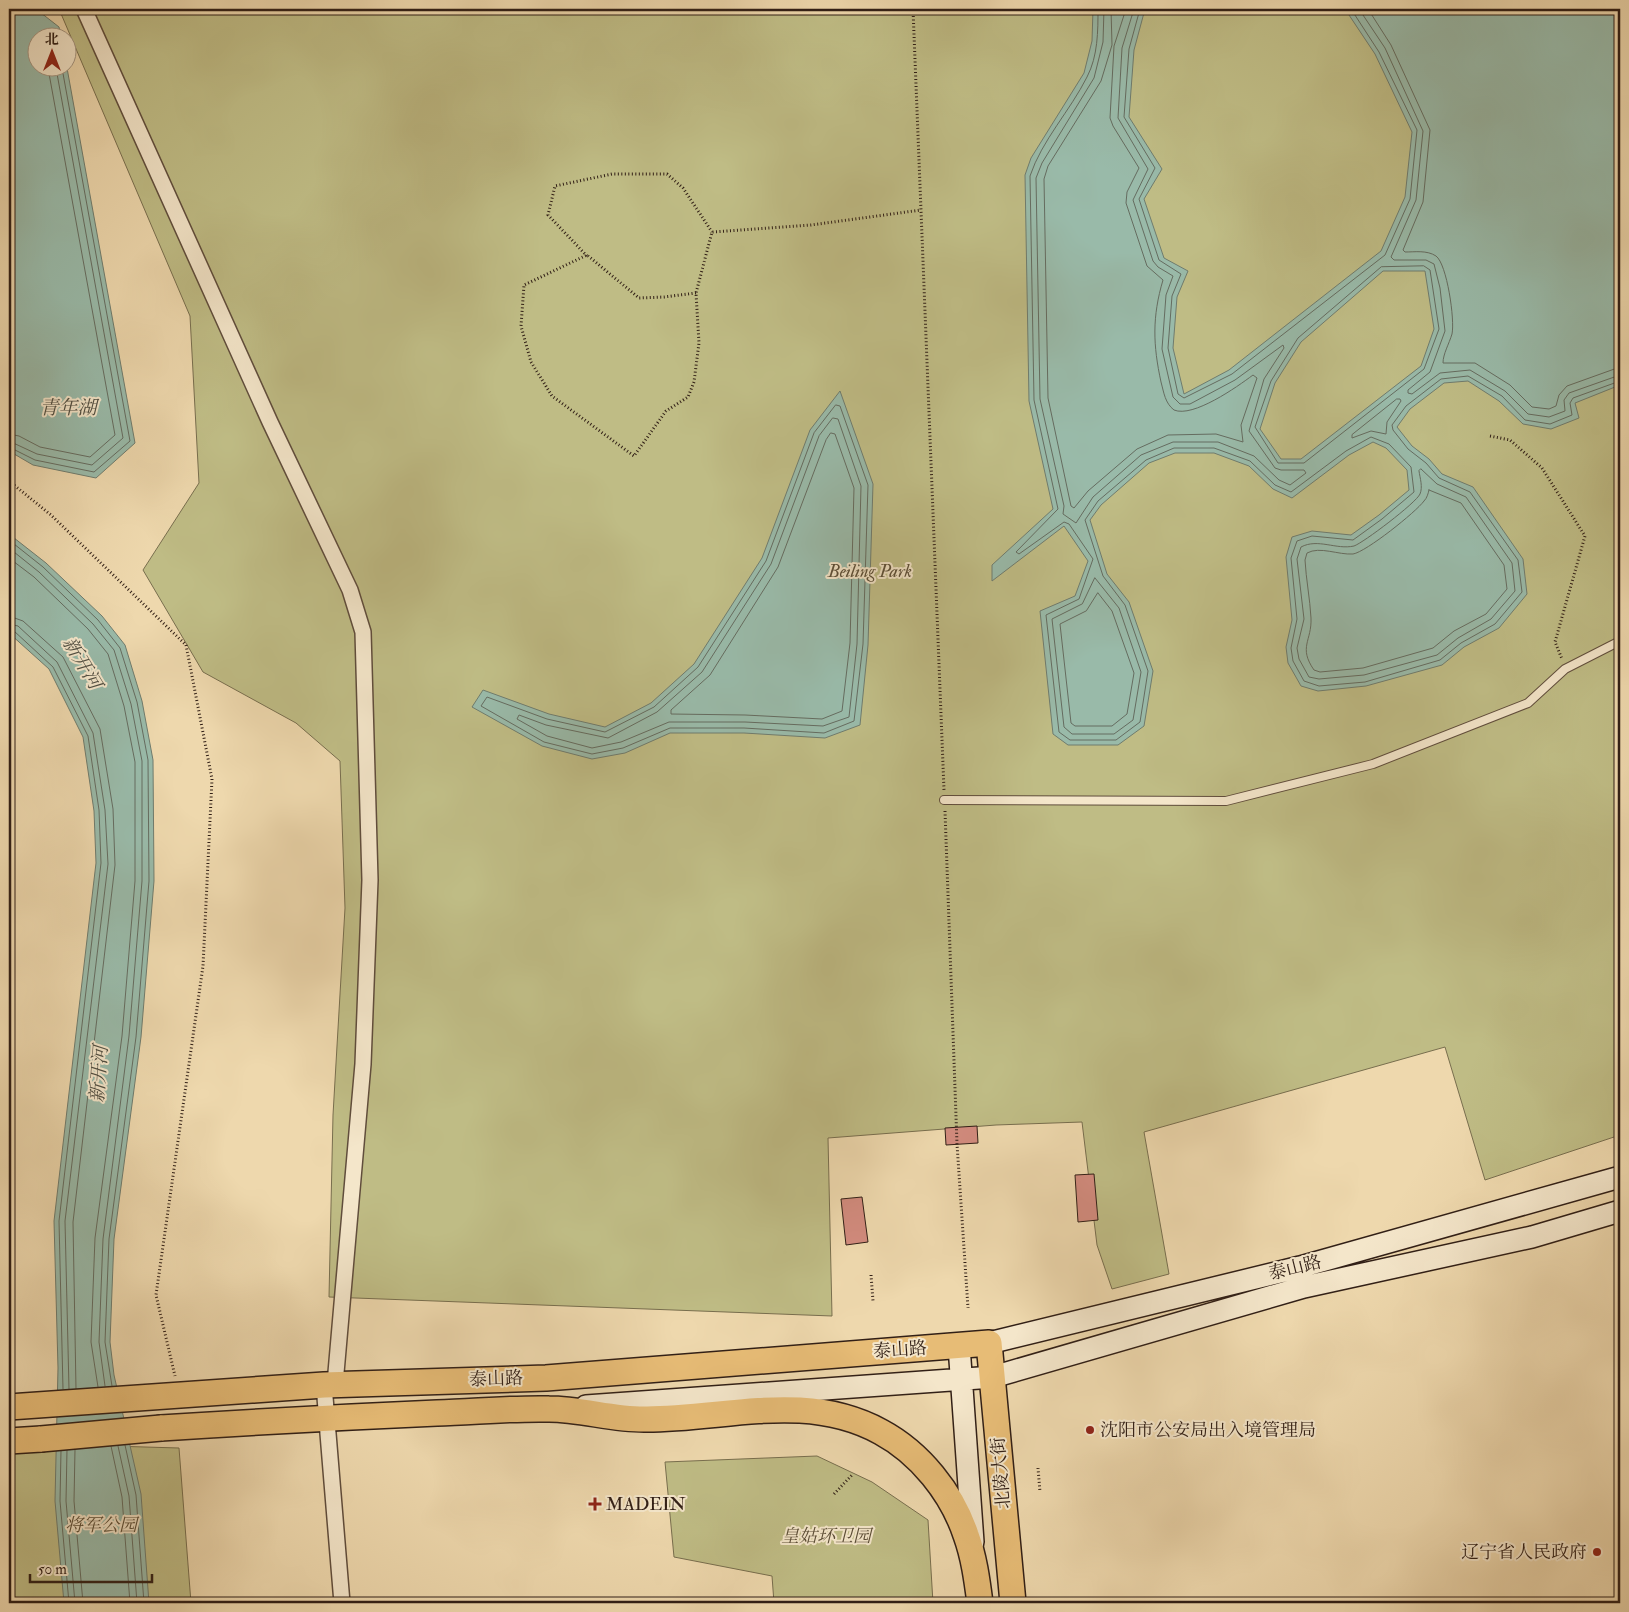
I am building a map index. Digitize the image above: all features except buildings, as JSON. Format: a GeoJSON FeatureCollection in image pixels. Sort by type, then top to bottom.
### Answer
{"type":"FeatureCollection","features":[{"type":"Feature","properties":{"kind":"main road","name":"泰山路"},"geometry":{"type":"LineString","coordinates":[[9,1407],[169,1394],[330,1384],[546,1378],[990,1343],[1300,1267],[1620,1177]]}},
{"type":"Feature","properties":{"kind":"main road","name":"泰山路"},"geometry":{"type":"LineString","coordinates":[[9,1441],[161,1428],[327,1418],[550,1409],[993,1377],[1304,1287],[1532,1238],[1620,1211]]}},
{"type":"Feature","properties":{"kind":"main road","name":"北陵大街"},"geometry":{"type":"LineString","coordinates":[[990,1343],[1013,1603]]}},
{"type":"Feature","properties":{"kind":"main road","name":"北陵大街"},"geometry":{"type":"LineString","coordinates":[[959,1346],[974,1560],[980,1603]]}},
{"type":"Feature","properties":{"kind":"main road"},"geometry":{"type":"LineString","coordinates":[[550,1409],[645,1420],[807,1409],[859,1422],[882,1433],[910,1452],[933,1477],[956,1512],[974,1560]]}},
{"type":"Feature","properties":{"kind":"street"},"geometry":{"type":"LineString","coordinates":[[84,9],[270,422],[350,590],[363,632],[370,880],[364,1045],[327,1418],[342,1603]]}},
{"type":"Feature","properties":{"kind":"lane"},"geometry":{"type":"LineString","coordinates":[[944,800],[1226,801],[1372,764],[1528,703],[1566,669],[1620,641]]}},
{"type":"Feature","properties":{"kind":"path"},"geometry":{"type":"LineString","coordinates":[[913,9],[958,1144],[968,1308]]}},
{"type":"Feature","properties":{"kind":"path"},"geometry":{"type":"LineString","coordinates":[[590,258],[587,255],[524,285],[521,326],[531,362],[552,396],[634,456],[666,411],[688,397],[694,382],[699,343],[696,293],[712,232],[683,188],[667,174],[612,174],[555,186],[548,215],[590,258],[639,298],[696,293]]}},
{"type":"Feature","properties":{"kind":"path"},"geometry":{"type":"LineString","coordinates":[[712,232],[811,225],[921,210]]}},
{"type":"Feature","properties":{"kind":"path"},"geometry":{"type":"LineString","coordinates":[[1490,436],[1510,440],[1542,468],[1584,536],[1555,642],[1566,669]]}},
{"type":"Feature","properties":{"kind":"path"},"geometry":{"type":"LineString","coordinates":[[9,481],[51,515],[186,645],[212,780],[203,966],[156,1295],[169,1394]]}},
{"type":"Feature","properties":{"kind":"path"},"geometry":{"type":"LineString","coordinates":[[871,1275],[873,1301]]}},
{"type":"Feature","properties":{"kind":"path"},"geometry":{"type":"LineString","coordinates":[[1038,1468],[1040,1492]]}},
{"type":"Feature","properties":{"kind":"path"},"geometry":{"type":"LineString","coordinates":[[834,1494],[852,1475]]}},
{"type":"Feature","properties":{"kind":"green space","name":"Beiling Park"},"geometry":{"type":"Polygon","coordinates":[[[59,9],[1620,9],[1620,1135],[1485,1180],[1445,1047],[1144,1132],[1169,1274],[1112,1289],[1097,1245],[1082,1122],[996,1125],[828,1138],[832,1316],[329,1297],[333,1115],[345,908],[340,761],[296,723],[203,672],[143,570],[199,483],[190,316],[78,54],[78,28],[67,28],[59,9]]]}},
{"type":"Feature","properties":{"kind":"green space","name":"将军公园"},"geometry":{"type":"Polygon","coordinates":[[[9,1443],[179,1448],[191,1603],[12,1603],[9,1588],[9,1443]]]}},
{"type":"Feature","properties":{"kind":"green space","name":"皇姑环卫园"},"geometry":{"type":"Polygon","coordinates":[[[817,1456],[872,1482],[928,1520],[933,1603],[774,1603],[772,1576],[674,1557],[665,1462],[817,1456]]]}},
{"type":"Feature","properties":{"kind":"water","name":"青年湖"},"geometry":{"type":"Polygon","coordinates":[[[9,9],[36,9],[59,28],[28,28],[28,78],[69,78],[135,443],[96,478],[33,465],[9,451],[9,9]]]}},
{"type":"Feature","properties":{"kind":"water"},"geometry":{"type":"Polygon","coordinates":[[[1093,9],[1145,9],[1134,50],[1129,117],[1162,169],[1144,199],[1164,258],[1188,271],[1177,297],[1173,348],[1184,394],[1229,370],[1381,251],[1405,197],[1412,132],[1375,54],[1345,9],[1620,9],[1620,385],[1575,403],[1579,418],[1551,429],[1523,424],[1499,401],[1468,381],[1444,383],[1410,409],[1397,427],[1412,446],[1429,459],[1442,474],[1473,487],[1523,559],[1527,594],[1499,628],[1464,647],[1442,665],[1366,686],[1318,691],[1301,686],[1288,663],[1286,647],[1292,620],[1286,557],[1292,537],[1312,531],[1351,535],[1409,490],[1407,470],[1386,448],[1373,442],[1349,455],[1292,498],[1273,489],[1249,466],[1214,453],[1175,453],[1149,463],[1101,505],[1090,520],[1107,574],[1129,602],[1153,671],[1144,726],[1118,745],[1068,745],[1053,734],[1040,611],[1075,596],[1088,561],[1064,526],[992,581],[992,565],[1053,509],[1029,401],[1025,175],[1031,158],[1084,73],[1092,41],[1093,9]],[[1383,271],[1301,342],[1275,383],[1260,429],[1281,459],[1301,459],[1421,366],[1434,329],[1425,271],[1383,271]]]}},
{"type":"Feature","properties":{"kind":"water"},"geometry":{"type":"Polygon","coordinates":[[[840,391],[873,484],[868,645],[860,725],[825,738],[744,733],[670,733],[625,753],[592,759],[542,746],[472,707],[483,690],[549,714],[605,727],[651,703],[694,664],[762,558],[810,430],[840,391]]]}},
{"type":"Feature","properties":{"kind":"water","name":"新开河"},"geometry":{"type":"Polygon","coordinates":[[[9,534],[46,563],[102,616],[125,645],[142,701],[153,760],[154,881],[141,1037],[114,1239],[110,1342],[114,1375],[141,1494],[149,1603],[64,1603],[55,1501],[58,1368],[54,1221],[96,863],[94,811],[83,737],[49,669],[9,633],[9,534]]]}},
{"type":"Feature","properties":{"kind":"place","name":"沈阳市公安局出入境管理局"},"geometry":{"type":"Point","coordinates":[1090,1430]}},
{"type":"Feature","properties":{"kind":"place","name":"MADEIN"},"geometry":{"type":"Point","coordinates":[595,1504]}},
{"type":"Feature","properties":{"kind":"place","name":"辽宁省人民政府"},"geometry":{"type":"Point","coordinates":[1597,1552]}}]}
